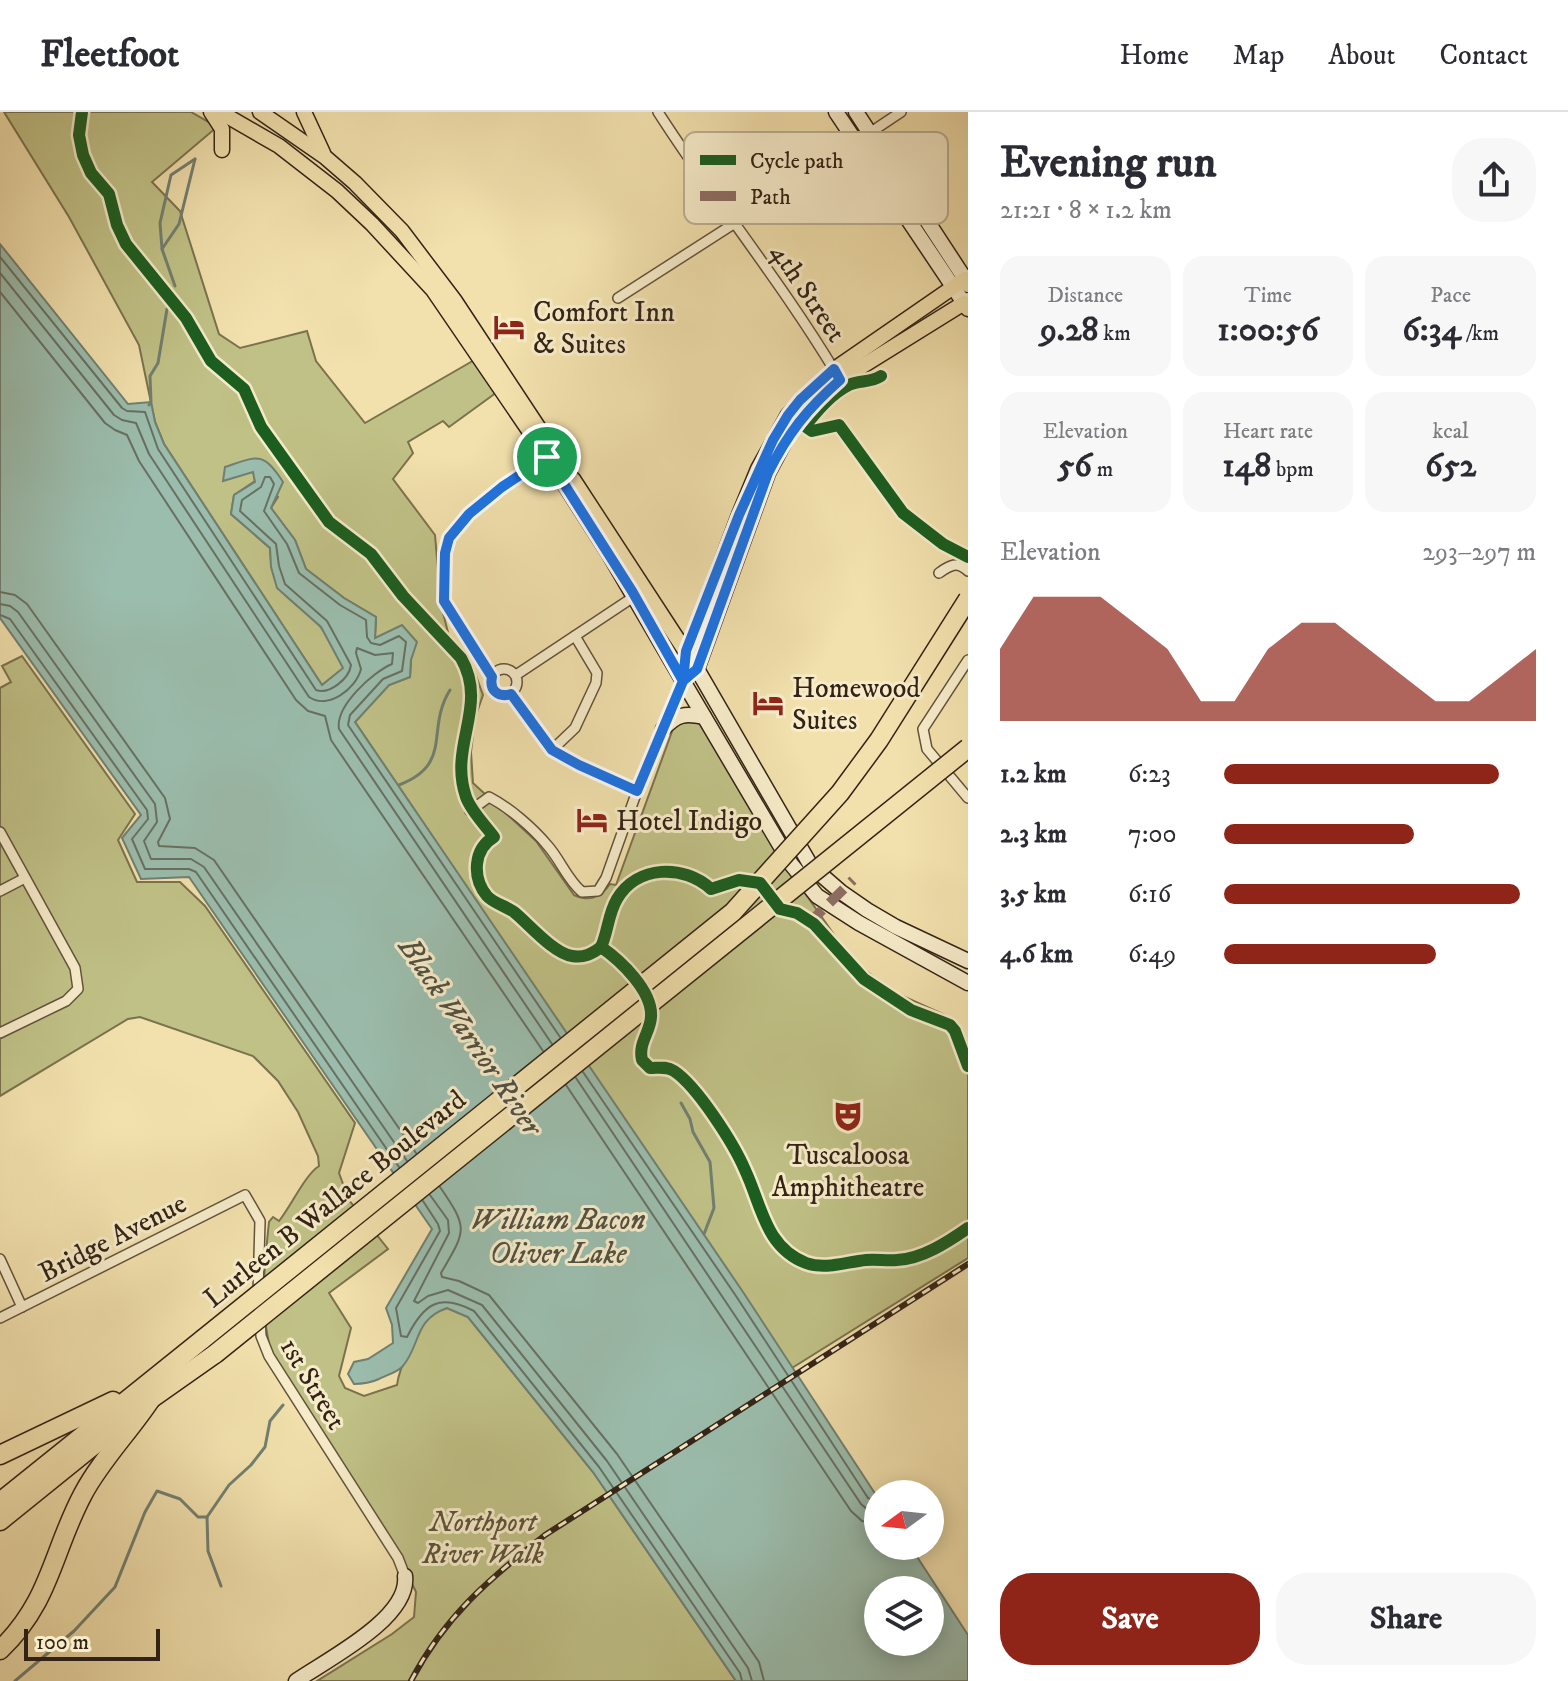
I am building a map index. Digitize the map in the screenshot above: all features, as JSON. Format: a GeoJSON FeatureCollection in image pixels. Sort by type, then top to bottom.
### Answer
{"type":"FeatureCollection","features":[{"type":"Feature","properties":{"kind":"highway","name":"Lurleen B Wallace Boulevard"},"geometry":{"type":"LineString","coordinates":[[209,1346],[733,912],[840,793],[879,740],[968,599]]}},
{"type":"Feature","properties":{"kind":"highway","name":"Lurleen B Wallace Boulevard"},"geometry":{"type":"LineString","coordinates":[[0,1502],[209,1346],[968,748]]}},
{"type":"Feature","properties":{"kind":"highway","name":"Lurleen B Wallace Boulevard"},"geometry":{"type":"LineString","coordinates":[[0,1521],[147,1392]]}},
{"type":"Feature","properties":{"kind":"highway"},"geometry":{"type":"LineString","coordinates":[[0,1455],[147,1392]]}},
{"type":"Feature","properties":{"kind":"highway"},"geometry":{"type":"LineString","coordinates":[[0,1650],[19,1632],[38,1605],[83,1493],[147,1392]]}},
{"type":"Feature","properties":{"kind":"main road"},"geometry":{"type":"LineString","coordinates":[[211,112],[222,129],[222,150]]}},
{"type":"Feature","properties":{"kind":"main road"},"geometry":{"type":"LineString","coordinates":[[220,112],[279,146],[337,191],[420,274],[446,306],[635,596],[791,864],[817,896],[859,923],[968,983]]}},
{"type":"Feature","properties":{"kind":"main road"},"geometry":{"type":"LineString","coordinates":[[245,127],[258,112],[325,157],[402,231],[516,392],[686,651],[811,866],[867,910],[968,961]]}},
{"type":"Feature","properties":{"kind":"main road"},"geometry":{"type":"LineString","coordinates":[[304,112],[325,157]]}},
{"type":"Feature","properties":{"kind":"main road"},"geometry":{"type":"LineString","coordinates":[[836,112],[850,132]]}},
{"type":"Feature","properties":{"kind":"main road"},"geometry":{"type":"LineString","coordinates":[[856,112],[868,132]]}},
{"type":"Feature","properties":{"kind":"main road"},"geometry":{"type":"LineString","coordinates":[[920,224],[964,282]]}},
{"type":"Feature","properties":{"kind":"main road"},"geometry":{"type":"LineString","coordinates":[[683,681],[697,669],[768,473],[792,428],[837,374],[967,304],[964,282],[927,224]]}},
{"type":"Feature","properties":{"kind":"main road"},"geometry":{"type":"LineString","coordinates":[[683,681],[686,651],[739,515],[773,440],[788,415],[800,400],[964,282]]}},
{"type":"Feature","properties":{"kind":"main road"},"geometry":{"type":"LineString","coordinates":[[664,620],[677,629],[692,626],[698,619]]}},
{"type":"Feature","properties":{"kind":"main road"},"geometry":{"type":"LineString","coordinates":[[663,729],[678,715],[704,717]]}},
{"type":"Feature","properties":{"kind":"main road"},"geometry":{"type":"LineString","coordinates":[[296,1681],[386,1619],[406,1590],[405,1576]]}},
{"type":"Feature","properties":{"kind":"street","name":"4th Street"},"geometry":{"type":"LineString","coordinates":[[658,112],[684,152]]}},
{"type":"Feature","properties":{"kind":"street"},"geometry":{"type":"LineString","coordinates":[[871,132],[901,112]]}},
{"type":"Feature","properties":{"kind":"street"},"geometry":{"type":"LineString","coordinates":[[618,298],[733,224]]}},
{"type":"Feature","properties":{"kind":"street","name":"4th Street"},"geometry":{"type":"LineString","coordinates":[[736,224],[837,374]]}},
{"type":"Feature","properties":{"kind":"street"},"geometry":{"type":"LineString","coordinates":[[492,677],[444,601],[445,553],[449,538],[469,514],[547,457]]}},
{"type":"Feature","properties":{"kind":"street"},"geometry":{"type":"LineString","coordinates":[[939,573],[953,564],[962,565],[968,571]]}},
{"type":"Feature","properties":{"kind":"street"},"geometry":{"type":"LineString","coordinates":[[516,675],[635,596]]}},
{"type":"Feature","properties":{"kind":"street"},"geometry":{"type":"LineString","coordinates":[[552,750],[575,728],[596,683],[597,673],[575,636]]}},
{"type":"Feature","properties":{"kind":"street"},"geometry":{"type":"LineString","coordinates":[[968,660],[923,729],[927,749],[968,798]]}},
{"type":"Feature","properties":{"kind":"street"},"geometry":{"type":"LineString","coordinates":[[504,669],[516,675],[518,684],[511,694],[502,696],[495,692],[491,684],[496,672],[504,669]]}},
{"type":"Feature","properties":{"kind":"street"},"geometry":{"type":"LineString","coordinates":[[470,811],[489,797],[501,803],[550,848],[572,883],[582,892],[598,891],[606,878],[637,791],[683,681]]}},
{"type":"Feature","properties":{"kind":"street"},"geometry":{"type":"LineString","coordinates":[[511,694],[552,750],[637,791]]}},
{"type":"Feature","properties":{"kind":"street"},"geometry":{"type":"LineString","coordinates":[[0,832],[75,968],[78,989],[66,1001],[0,1033]]}},
{"type":"Feature","properties":{"kind":"street"},"geometry":{"type":"LineString","coordinates":[[0,891],[25,878]]}},
{"type":"Feature","properties":{"kind":"street","name":"Bridge Avenue"},"geometry":{"type":"LineString","coordinates":[[0,1318],[245,1195]]}},
{"type":"Feature","properties":{"kind":"street","name":"1st Street"},"geometry":{"type":"LineString","coordinates":[[245,1195],[260,1221],[257,1281],[261,1336],[269,1356],[398,1558],[405,1576]]}},
{"type":"Feature","properties":{"kind":"street"},"geometry":{"type":"LineString","coordinates":[[0,1259],[22,1307]]}},
{"type":"Feature","properties":{"kind":"green space"},"geometry":{"type":"Polygon","coordinates":[[[4,112],[191,112],[217,127],[152,182],[180,211],[219,334],[240,348],[307,331],[316,361],[365,423],[483,355],[504,387],[449,427],[443,421],[408,442],[413,453],[393,479],[435,535],[441,605],[451,644],[475,673],[483,695],[475,718],[471,752],[473,783],[536,841],[574,895],[594,897],[610,884],[616,885],[674,726],[697,719],[793,876],[855,961],[896,993],[943,1014],[957,1025],[968,1054],[968,1258],[792,1368],[355,722],[389,685],[410,677],[411,660],[375,638],[376,617],[344,598],[306,569],[295,540],[271,508],[278,497],[253,471],[255,481],[234,495],[231,514],[270,548],[278,586],[318,624],[332,645],[344,668],[322,685],[164,444],[155,422],[139,345],[69,217],[4,112]]]}},
{"type":"Feature","properties":{"kind":"green space","name":"Northport River Walk"},"geometry":{"type":"Polygon","coordinates":[[[22,656],[135,814],[118,840],[137,882],[180,882],[205,906],[355,1123],[339,1173],[349,1200],[388,1249],[329,1293],[351,1328],[339,1376],[345,1388],[364,1396],[397,1385],[411,1346],[435,1312],[447,1308],[468,1317],[593,1472],[736,1681],[317,1681],[414,1617],[416,1592],[395,1548],[273,1359],[269,1342],[264,1291],[269,1222],[273,1217],[279,1221],[319,1166],[318,1156],[298,1112],[278,1081],[253,1056],[140,1017],[128,1019],[0,1096],[0,688],[11,682],[2,666],[22,656]]]}},
{"type":"Feature","properties":{"kind":"water","name":"William Bacon Oliver Lake"},"geometry":{"type":"Polygon","coordinates":[[[0,244],[128,404],[151,402],[164,444],[322,685],[343,668],[321,627],[277,588],[270,548],[231,514],[234,495],[255,482],[253,472],[223,481],[225,467],[253,459],[270,465],[283,482],[271,508],[295,540],[306,569],[344,598],[376,617],[375,638],[402,625],[417,642],[410,677],[389,685],[355,722],[743,1292],[866,1480],[864,1560],[919,1560],[930,1576],[864,1576],[864,1656],[944,1656],[944,1598],[968,1635],[968,1681],[736,1681],[593,1472],[468,1317],[447,1308],[436,1313],[423,1326],[402,1367],[373,1381],[354,1384],[348,1374],[354,1362],[368,1359],[393,1343],[392,1325],[386,1308],[432,1229],[189,877],[141,879],[122,838],[141,815],[0,618],[0,244]]]}},
{"type":"Feature","properties":{"kind":"waterway"},"geometry":{"type":"LineString","coordinates":[[162,249],[179,224],[195,159]]}},
{"type":"Feature","properties":{"kind":"waterway"},"geometry":{"type":"LineString","coordinates":[[175,286],[162,249],[160,223],[171,175],[195,159]]}},
{"type":"Feature","properties":{"kind":"waterway"},"geometry":{"type":"LineString","coordinates":[[149,405],[150,376],[158,363],[167,309]]}},
{"type":"Feature","properties":{"kind":"waterway"},"geometry":{"type":"LineString","coordinates":[[399,785],[416,777],[433,756],[439,719],[450,690]]}},
{"type":"Feature","properties":{"kind":"waterway"},"geometry":{"type":"LineString","coordinates":[[681,1103],[710,1162],[714,1208],[704,1234]]}},
{"type":"Feature","properties":{"kind":"waterway"},"geometry":{"type":"LineString","coordinates":[[15,1681],[74,1631],[115,1587],[145,1512],[157,1491],[180,1499],[198,1517],[207,1517],[229,1485],[265,1447],[270,1421],[283,1405]]}},
{"type":"Feature","properties":{"kind":"waterway"},"geometry":{"type":"LineString","coordinates":[[207,1517],[208,1551],[221,1586]]}},
{"type":"Feature","properties":{"kind":"railway"},"geometry":{"type":"LineString","coordinates":[[411,1681],[438,1637],[470,1600],[545,1535],[968,1264]]}},
{"type":"Feature","properties":{"kind":"marked path"},"geometry":{"type":"LineString","coordinates":[[808,924],[853,880]]}},
{"type":"Feature","properties":{"kind":"cycle path"},"geometry":{"type":"LineString","coordinates":[[82,112],[79,135],[83,155],[91,173],[109,194],[117,225],[126,244],[186,318],[211,361],[244,389],[261,427],[329,522],[371,554],[403,596],[461,658],[469,676],[471,693],[462,778],[468,802],[494,837],[482,849],[477,864],[482,889],[565,954],[584,956],[601,947]]}},
{"type":"Feature","properties":{"kind":"cycle path"},"geometry":{"type":"LineString","coordinates":[[881,376],[842,389],[805,426],[812,431],[839,425],[903,513],[943,544],[968,557]]}},
{"type":"Feature","properties":{"kind":"cycle path"},"geometry":{"type":"LineString","coordinates":[[968,1066],[950,1025],[911,1010],[864,979],[814,924],[797,913],[780,909],[760,883],[739,880],[711,889],[688,875],[661,872],[636,880],[614,905],[601,947],[626,968],[647,997],[651,1017],[642,1048],[642,1060],[650,1068],[674,1071],[704,1102],[740,1159],[766,1224],[782,1247],[792,1256],[813,1265],[897,1260],[925,1253],[968,1228]]}},
{"type":"Feature","properties":{"kind":"place","name":"Comfort Inn & Suites"},"geometry":{"type":"Point","coordinates":[509,327]}},
{"type":"Feature","properties":{"kind":"place","name":"Homewood Suites"},"geometry":{"type":"Point","coordinates":[768,703]}},
{"type":"Feature","properties":{"kind":"place","name":"Hotel Indigo"},"geometry":{"type":"Point","coordinates":[592,820]}},
{"type":"Feature","properties":{"kind":"place","name":"Tuscaloosa Amphitheatre"},"geometry":{"type":"Point","coordinates":[848,1116]}},
{"type":"Feature","properties":{"kind":"route"},"geometry":{"type":"LineString","coordinates":[[547,457],[469,514],[449,538],[445,553],[444,601],[492,677],[495,692],[502,696],[511,694],[552,750],[565,759],[637,791],[683,681],[686,651],[758,469],[788,415],[800,400],[834,369],[840,380],[816,401],[781,446],[768,473],[697,669],[683,681],[632,591],[547,457]]}},
{"type":"Feature","properties":{"kind":"water label","name":"Black Warrior River"},"geometry":{"type":"Point","coordinates":[471,1036]}}]}
